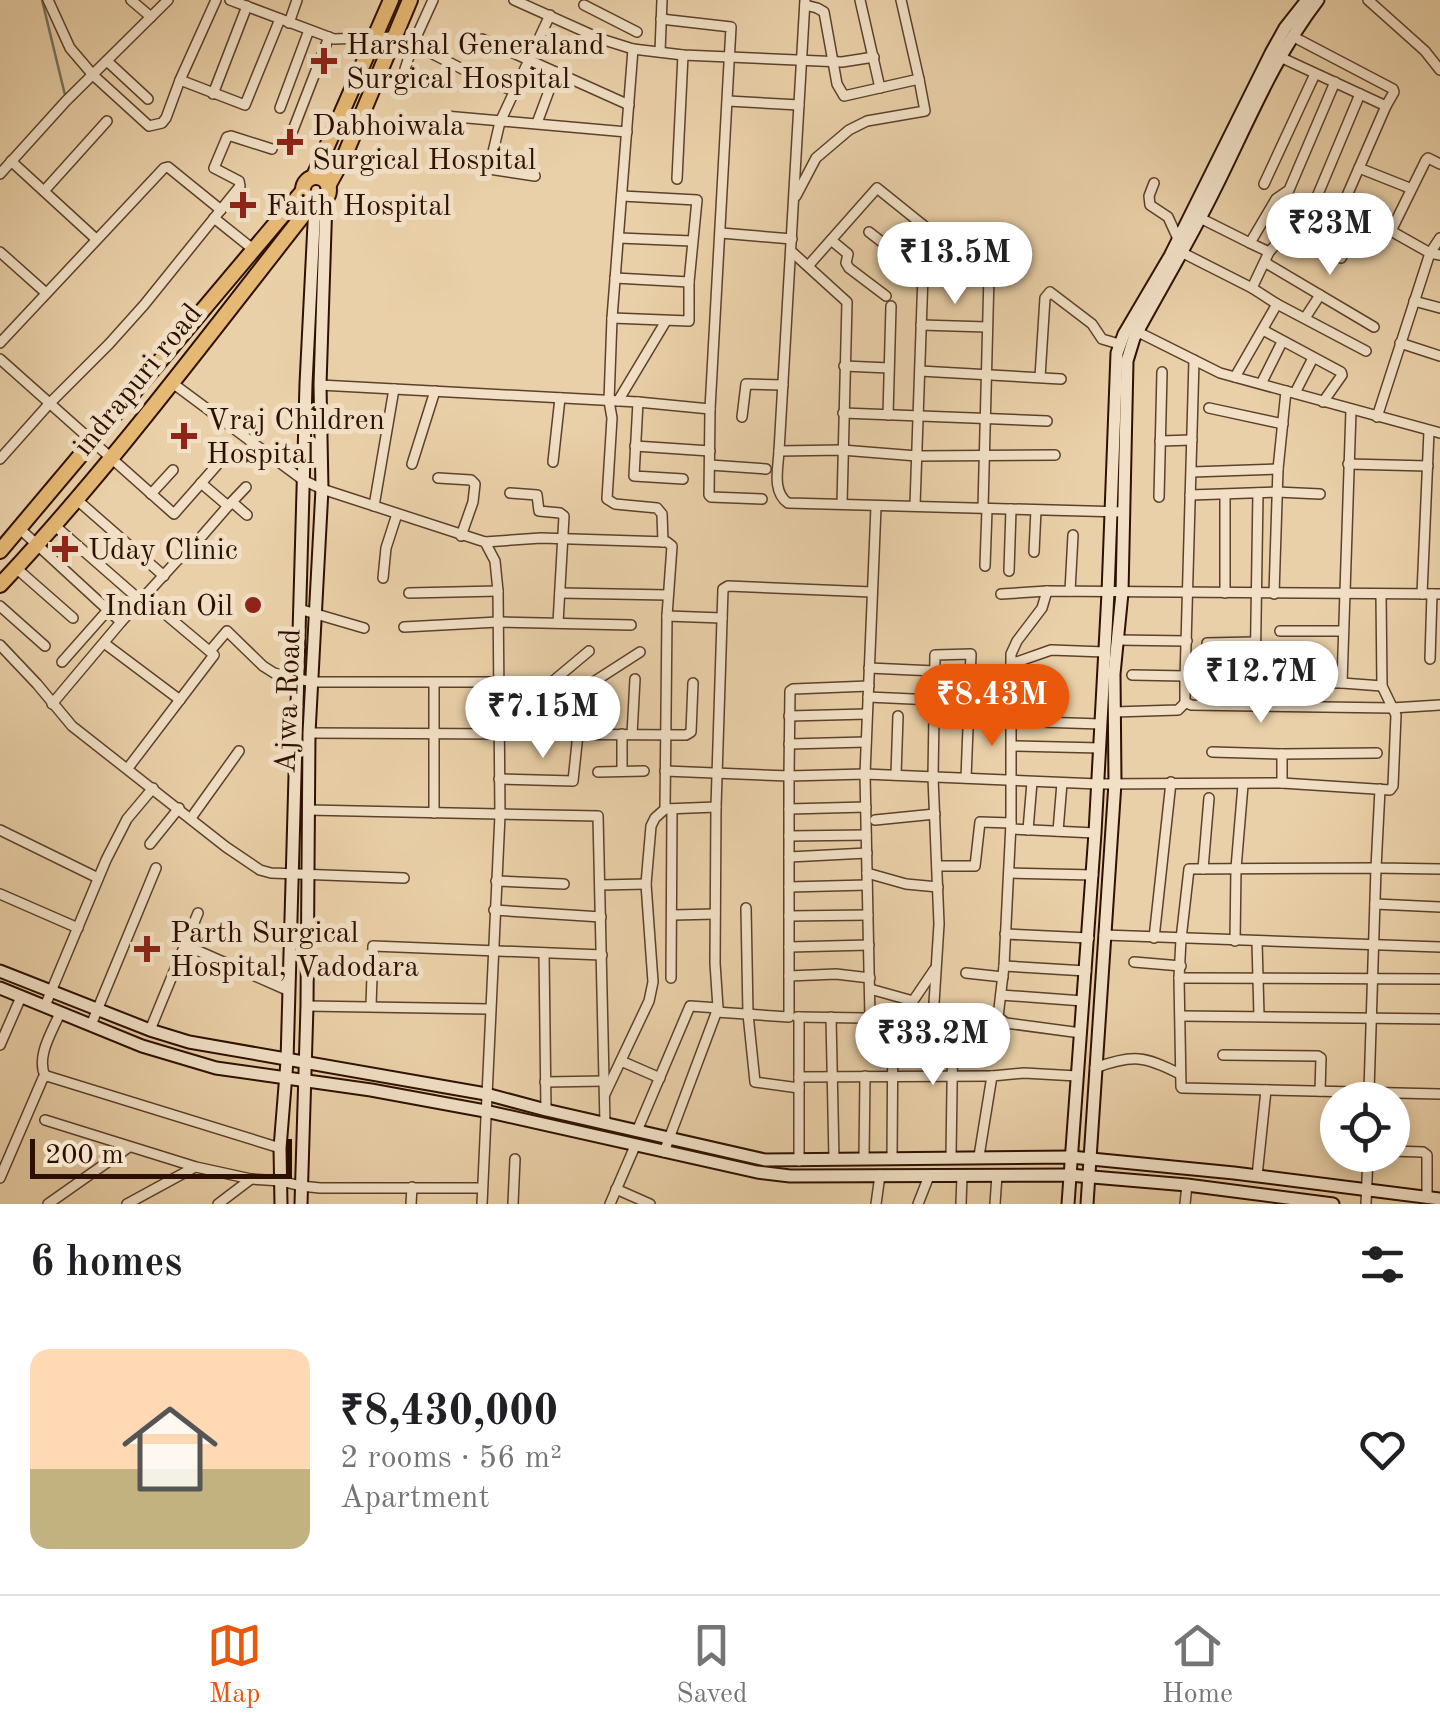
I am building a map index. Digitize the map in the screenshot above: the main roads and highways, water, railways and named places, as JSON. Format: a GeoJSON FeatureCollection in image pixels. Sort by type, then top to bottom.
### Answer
{"type":"FeatureCollection","features":[{"type":"Feature","properties":{"kind":"main road"},"geometry":{"type":"LineString","coordinates":[[303,191],[304,197],[320,198],[326,180],[314,176],[392,0]]}},
{"type":"Feature","properties":{"kind":"main road","name":"indrapuri road"},"geometry":{"type":"LineString","coordinates":[[0,586],[76,499],[320,198],[344,157],[410,0]]}},
{"type":"Feature","properties":{"kind":"main road","name":"indrapuri road"},"geometry":{"type":"LineString","coordinates":[[2,544],[20,528],[314,176]]}},
{"type":"Feature","properties":{"kind":"waterway"},"geometry":{"type":"LineString","coordinates":[[42,0],[65,95]]}},
{"type":"Feature","properties":{"kind":"place","name":"Harshal Generaland Surgical Hospital"},"geometry":{"type":"Point","coordinates":[324,61]}},
{"type":"Feature","properties":{"kind":"place","name":"Dabhoiwala Surgical Hospital"},"geometry":{"type":"Point","coordinates":[290,142]}},
{"type":"Feature","properties":{"kind":"place","name":"Faith Hospital"},"geometry":{"type":"Point","coordinates":[243,205]}},
{"type":"Feature","properties":{"kind":"place","name":"Vraj Children Hospital"},"geometry":{"type":"Point","coordinates":[184,436]}},
{"type":"Feature","properties":{"kind":"place","name":"Uday Clinic"},"geometry":{"type":"Point","coordinates":[65,549]}},
{"type":"Feature","properties":{"kind":"place","name":"Indian Oil"},"geometry":{"type":"Point","coordinates":[253,605]}},
{"type":"Feature","properties":{"kind":"place","name":"Parth Surgical Hospital, Vadodara"},"geometry":{"type":"Point","coordinates":[147,949]}}]}
